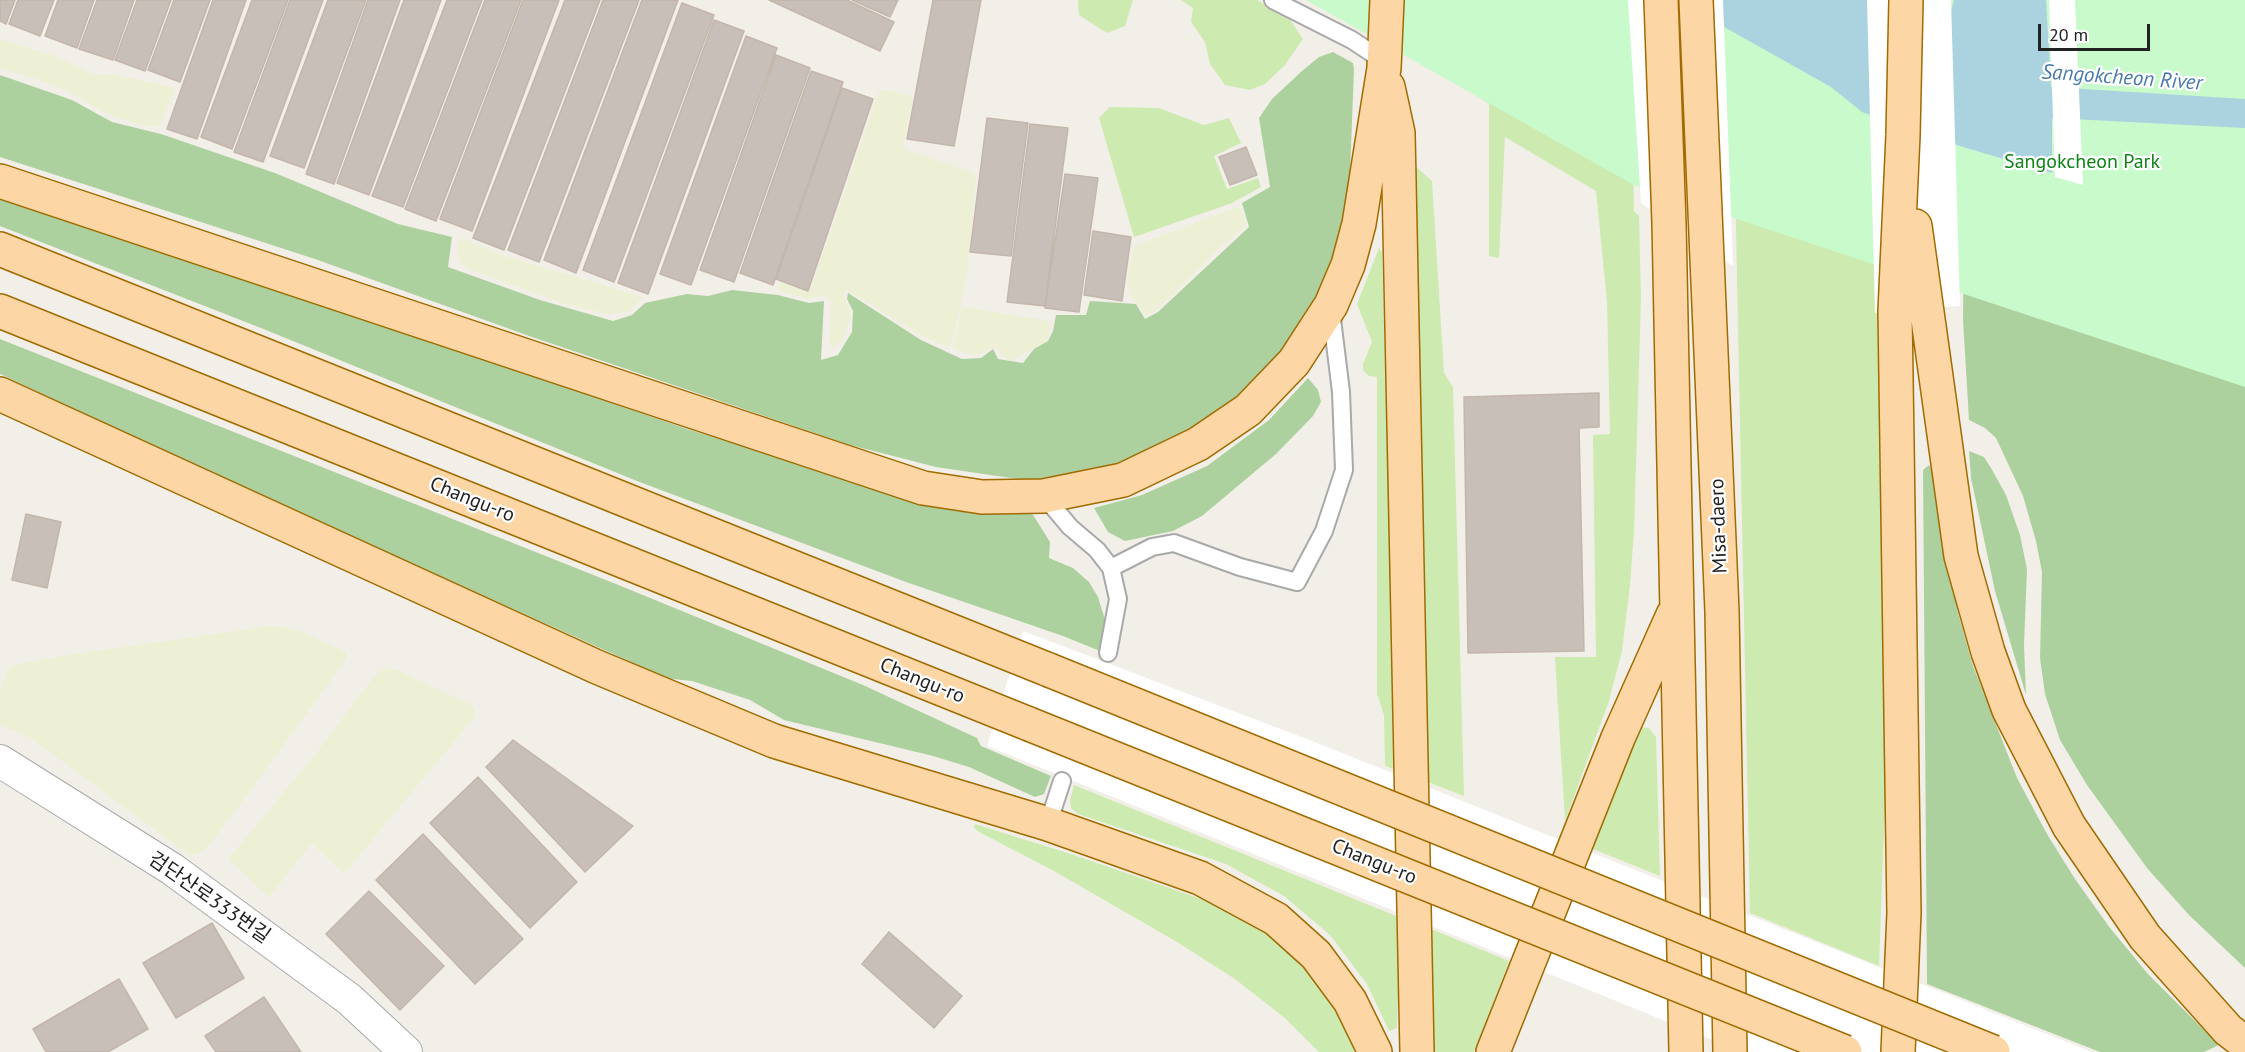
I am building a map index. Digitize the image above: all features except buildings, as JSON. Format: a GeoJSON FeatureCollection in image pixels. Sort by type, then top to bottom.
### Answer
{"type":"FeatureCollection","features":[{"type":"Feature","properties":{"kind":"main road"},"geometry":{"type":"LineString","coordinates":[[1661,0],[1670,223],[1686,1052]]}},
{"type":"Feature","properties":{"kind":"main road","name":"Misa-daero"},"geometry":{"type":"LineString","coordinates":[[1696,0],[1722,611],[1730,1052]]}},
{"type":"Feature","properties":{"kind":"main road"},"geometry":{"type":"LineString","coordinates":[[1898,1052],[1904,913],[1910,310],[1903,135],[1906,0]]}},
{"type":"Feature","properties":{"kind":"main road"},"geometry":{"type":"LineString","coordinates":[[0,181],[923,488],[982,496],[1044,496],[1123,480],[1198,444],[1248,410],[1294,362],[1331,305],[1348,264],[1359,224],[1385,65],[1388,6]]}},
{"type":"Feature","properties":{"kind":"main road"},"geometry":{"type":"LineString","coordinates":[[1385,65],[1398,133],[1417,1052]]}},
{"type":"Feature","properties":{"kind":"main road"},"geometry":{"type":"LineString","coordinates":[[0,249],[1993,1052]]}},
{"type":"Feature","properties":{"kind":"main road"},"geometry":{"type":"LineString","coordinates":[[1910,310],[1960,556],[1988,651],[2009,710],[2069,826],[2145,937],[2228,1030],[2245,1043]]}},
{"type":"Feature","properties":{"kind":"main road","name":"Changu-ro"},"geometry":{"type":"LineString","coordinates":[[0,311],[1845,1052]]}},
{"type":"Feature","properties":{"kind":"main road"},"geometry":{"type":"LineString","coordinates":[[0,394],[597,667],[774,741],[1048,824],[1200,878],[1276,919],[1316,955],[1350,1001],[1375,1052]]}},
{"type":"Feature","properties":{"kind":"main road"},"geometry":{"type":"LineString","coordinates":[[1493,1052],[1618,738],[1677,605]]}},
{"type":"Feature","properties":{"kind":"street","name":"검단산로333번길"},"geometry":{"type":"LineString","coordinates":[[0,761],[172,869],[350,999],[406,1052]]}},
{"type":"Feature","properties":{"kind":"lane"},"geometry":{"type":"LineString","coordinates":[[1273,0],[1352,40],[1385,65]]}},
{"type":"Feature","properties":{"kind":"lane"},"geometry":{"type":"LineString","coordinates":[[1111,568],[1152,547],[1174,543],[1240,567],[1297,582],[1324,531],[1344,470],[1341,392],[1331,305]]}},
{"type":"Feature","properties":{"kind":"lane"},"geometry":{"type":"LineString","coordinates":[[1044,496],[1070,527],[1097,550],[1111,568],[1118,599],[1108,653]]}},
{"type":"Feature","properties":{"kind":"lane"},"geometry":{"type":"LineString","coordinates":[[1048,824],[1062,781]]}},
{"type":"Feature","properties":{"kind":"green space"},"geometry":{"type":"Polygon","coordinates":[[[1078,0],[1133,0],[1125,26],[1107,33],[1079,15],[1078,0]]]}},
{"type":"Feature","properties":{"kind":"green space"},"geometry":{"type":"Polygon","coordinates":[[[1181,0],[1257,0],[1291,21],[1303,39],[1285,65],[1265,84],[1250,90],[1225,85],[1210,64],[1205,42],[1191,22],[1193,8],[1181,0]]]}},
{"type":"Feature","properties":{"kind":"green space","name":"Sangokcheon Park"},"geometry":{"type":"Polygon","coordinates":[[[1306,0],[2245,0],[2245,387],[1634,185],[1306,0]]]}},
{"type":"Feature","properties":{"kind":"green space"},"geometry":{"type":"Polygon","coordinates":[[[0,39],[55,56],[94,74],[117,75],[176,88],[159,127],[140,125],[104,113],[70,92],[0,68],[0,39]]]}},
{"type":"Feature","properties":{"kind":"green space"},"geometry":{"type":"Polygon","coordinates":[[[1414,51],[1631,78],[1634,211],[1639,216],[1641,298],[1634,531],[1630,585],[1622,651],[1609,701],[1565,821],[1555,657],[1596,657],[1593,435],[1610,434],[1607,302],[1596,191],[1505,137],[1499,258],[1489,256],[1489,104],[1414,51]]]}},
{"type":"Feature","properties":{"kind":"green space"},"geometry":{"type":"Polygon","coordinates":[[[1333,52],[1353,63],[1354,69],[1349,201],[1327,279],[1307,317],[1268,371],[1213,422],[1121,465],[1038,482],[936,467],[850,445],[532,337],[315,259],[0,157],[0,75],[72,100],[112,122],[161,134],[275,173],[398,224],[452,237],[448,267],[540,300],[613,321],[632,315],[645,303],[687,294],[708,296],[732,290],[778,295],[809,303],[824,301],[821,360],[838,355],[852,332],[853,311],[847,299],[848,293],[921,340],[962,359],[981,358],[993,349],[998,359],[1023,363],[1034,349],[1048,341],[1053,331],[1056,315],[1086,315],[1090,301],[1136,304],[1145,319],[1158,312],[1249,227],[1242,203],[1270,187],[1259,118],[1272,99],[1302,71],[1319,57],[1333,52]]]}},
{"type":"Feature","properties":{"kind":"green space"},"geometry":{"type":"Polygon","coordinates":[[[883,90],[907,94],[913,98],[903,146],[906,150],[972,172],[976,176],[968,265],[961,306],[951,345],[948,347],[924,337],[847,290],[843,293],[851,313],[850,320],[841,343],[833,348],[829,342],[831,301],[824,295],[809,299],[781,292],[778,288],[779,282],[810,291],[879,92],[883,90]]]}},
{"type":"Feature","properties":{"kind":"green space"},"geometry":{"type":"Polygon","coordinates":[[[1110,107],[1159,108],[1204,125],[1229,118],[1241,143],[1214,156],[1227,189],[1258,178],[1261,187],[1232,203],[1134,237],[1099,118],[1110,107]]]}},
{"type":"Feature","properties":{"kind":"green space"},"geometry":{"type":"Polygon","coordinates":[[[1734,130],[1872,171],[1883,506],[1885,801],[1879,966],[1750,913],[1734,130]]]}},
{"type":"Feature","properties":{"kind":"green space"},"geometry":{"type":"Polygon","coordinates":[[[1413,164],[1432,181],[1444,373],[1453,387],[1464,796],[1428,782],[1413,164]]]}},
{"type":"Feature","properties":{"kind":"green space"},"geometry":{"type":"Polygon","coordinates":[[[0,197],[397,329],[687,429],[838,476],[1030,510],[1050,542],[1049,558],[1073,568],[1089,582],[1098,597],[1106,623],[1100,651],[906,582],[637,481],[261,328],[0,226],[0,197]]]}},
{"type":"Feature","properties":{"kind":"green space"},"geometry":{"type":"Polygon","coordinates":[[[1237,207],[1240,208],[1246,223],[1244,228],[1227,241],[1158,309],[1146,316],[1132,298],[1127,280],[1134,246],[1237,207]]]}},
{"type":"Feature","properties":{"kind":"green space"},"geometry":{"type":"Polygon","coordinates":[[[1964,230],[2245,380],[2245,968],[2189,915],[2147,868],[2087,785],[2060,740],[2045,694],[2040,658],[2042,572],[2036,541],[2023,496],[1996,438],[1985,428],[1969,420],[1963,320],[1964,230]]]}},
{"type":"Feature","properties":{"kind":"green space"},"geometry":{"type":"Polygon","coordinates":[[[462,238],[502,255],[643,297],[629,312],[608,314],[565,304],[468,269],[460,262],[457,246],[462,238]]]}},
{"type":"Feature","properties":{"kind":"green space"},"geometry":{"type":"Polygon","coordinates":[[[1379,248],[1382,252],[1393,769],[1385,766],[1384,715],[1377,694],[1377,377],[1369,376],[1363,370],[1363,364],[1372,342],[1357,304],[1379,248]]]}},
{"type":"Feature","properties":{"kind":"green space"},"geometry":{"type":"Polygon","coordinates":[[[964,307],[1050,321],[1049,336],[1045,342],[1013,360],[1001,357],[998,348],[992,348],[980,354],[968,354],[953,348],[961,310],[964,307]]]}},
{"type":"Feature","properties":{"kind":"green space"},"geometry":{"type":"Polygon","coordinates":[[[0,339],[611,582],[863,685],[977,738],[981,746],[1051,776],[1044,794],[1035,797],[969,767],[933,756],[784,720],[750,700],[692,681],[663,678],[245,489],[0,374],[0,339]]]}},
{"type":"Feature","properties":{"kind":"green space"},"geometry":{"type":"Polygon","coordinates":[[[1308,378],[1318,390],[1321,402],[1313,416],[1276,454],[1202,516],[1173,531],[1125,541],[1108,532],[1094,508],[1142,495],[1207,466],[1269,420],[1308,378]]]}},
{"type":"Feature","properties":{"kind":"green space"},"geometry":{"type":"Polygon","coordinates":[[[1969,451],[1984,457],[1991,468],[2006,495],[2020,535],[2027,569],[2024,645],[2026,695],[1995,591],[1971,478],[1969,451]]]}},
{"type":"Feature","properties":{"kind":"green space"},"geometry":{"type":"Polygon","coordinates":[[[1929,465],[1934,472],[1958,613],[1973,666],[2017,778],[2047,834],[2110,928],[2148,974],[2219,1045],[2204,1052],[2100,1052],[1927,984],[1923,470],[1929,465]]]}},
{"type":"Feature","properties":{"kind":"green space"},"geometry":{"type":"Polygon","coordinates":[[[270,626],[296,629],[346,652],[347,658],[246,797],[211,843],[199,853],[188,854],[29,737],[0,725],[0,689],[8,671],[6,669],[13,665],[270,626]]]}},
{"type":"Feature","properties":{"kind":"green space"},"geometry":{"type":"Polygon","coordinates":[[[385,668],[397,670],[472,705],[476,713],[474,718],[344,874],[312,843],[269,897],[228,859],[314,756],[375,675],[385,668]]]}},
{"type":"Feature","properties":{"kind":"green space"},"geometry":{"type":"Polygon","coordinates":[[[1640,727],[1649,728],[1656,737],[1660,876],[1588,847],[1640,727]]]}},
{"type":"Feature","properties":{"kind":"green space"},"geometry":{"type":"Polygon","coordinates":[[[1074,785],[1396,916],[1399,963],[1397,1028],[1389,1031],[1367,984],[1330,935],[1284,896],[1226,864],[1078,814],[1071,808],[1070,800],[1074,785]]]}},
{"type":"Feature","properties":{"kind":"green space"},"geometry":{"type":"Polygon","coordinates":[[[975,824],[1216,904],[1254,924],[1284,947],[1313,976],[1346,1028],[1356,1052],[1319,1052],[1286,1019],[1235,979],[1177,942],[1054,871],[979,832],[974,828],[975,824]]]}},
{"type":"Feature","properties":{"kind":"green space"},"geometry":{"type":"Polygon","coordinates":[[[1431,929],[1509,961],[1474,1052],[1430,1052],[1431,929]]]}},
{"type":"Feature","properties":{"kind":"water"},"geometry":{"type":"Polygon","coordinates":[[[1676,0],[1910,0],[1951,11],[1954,0],[2046,0],[2051,87],[2245,99],[2245,128],[2052,118],[2052,173],[1963,147],[1862,112],[1831,87],[1676,0]]]}},
{"type":"Feature","properties":{"kind":"pier"},"geometry":{"type":"Polygon","coordinates":[[[1628,0],[1723,0],[1733,266],[1641,203],[1628,0]]]}},
{"type":"Feature","properties":{"kind":"pier"},"geometry":{"type":"Polygon","coordinates":[[[1867,0],[1951,0],[1960,306],[1875,313],[1867,0]]]}},
{"type":"Feature","properties":{"kind":"pier"},"geometry":{"type":"Polygon","coordinates":[[[2049,0],[2075,0],[2083,185],[2055,177],[2049,0]]]}},
{"type":"Feature","properties":{"kind":"pier"},"geometry":{"type":"Polygon","coordinates":[[[1023,631],[1312,741],[2092,1052],[1742,1052],[987,746],[1023,631]]]}},
{"type":"Feature","properties":{"kind":"water label","name":"Sangokcheon River"},"geometry":{"type":"Point","coordinates":[2122,78]}}]}
